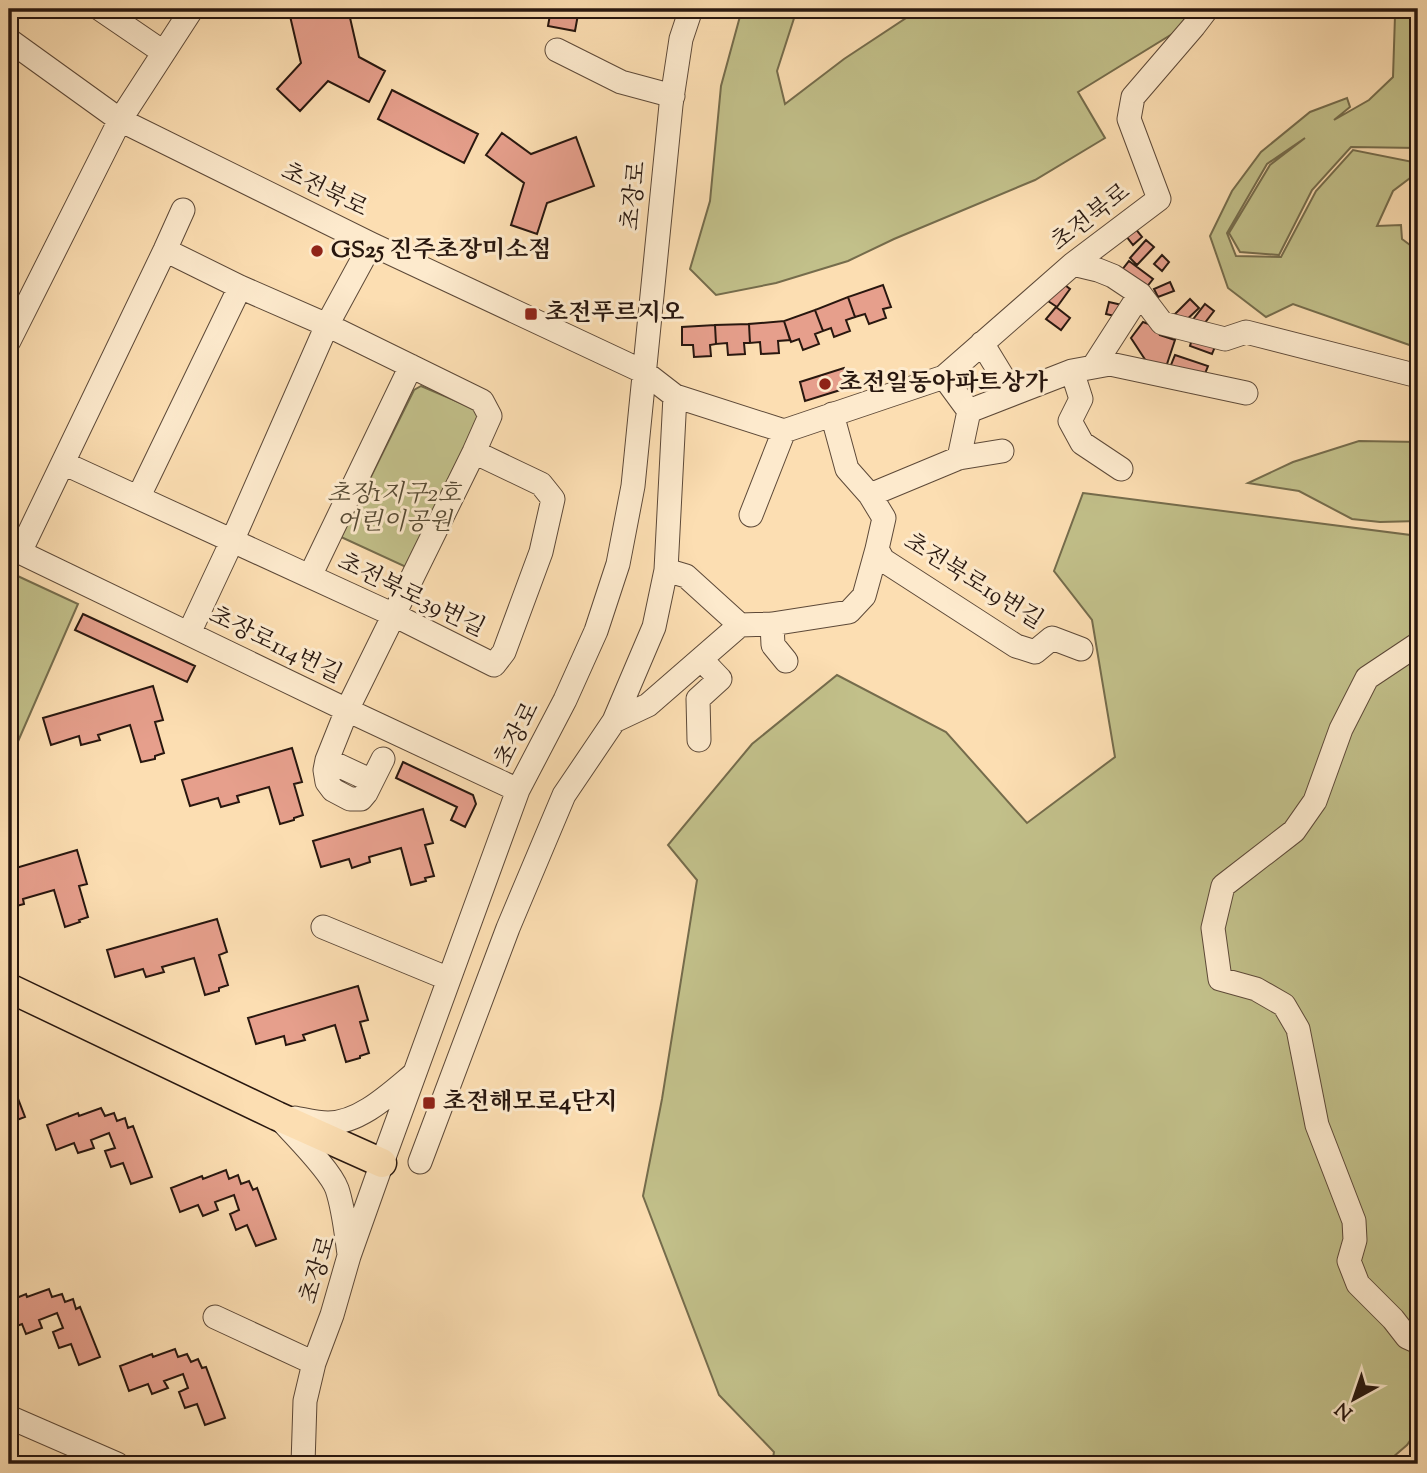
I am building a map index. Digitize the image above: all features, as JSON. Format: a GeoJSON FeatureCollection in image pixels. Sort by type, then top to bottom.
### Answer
{"type":"FeatureCollection","features":[{"type":"Feature","properties":{"kind":"main road"},"geometry":{"type":"LineString","coordinates":[[9,988],[382,1163]]}},
{"type":"Feature","properties":{"kind":"street"},"geometry":{"type":"LineString","coordinates":[[100,9],[163,52]]}},
{"type":"Feature","properties":{"kind":"street"},"geometry":{"type":"LineString","coordinates":[[10,333],[120,120],[192,9]]}},
{"type":"Feature","properties":{"kind":"street","name":"초장로"},"geometry":{"type":"LineString","coordinates":[[303,1464],[305,1401],[314,1363],[332,1315],[349,1256],[518,790],[565,700],[596,631],[618,564],[633,486],[673,96],[681,39],[691,9]]}},
{"type":"Feature","properties":{"kind":"street","name":"초전북로"},"geometry":{"type":"LineString","coordinates":[[9,40],[120,120],[370,244],[644,372],[675,396],[783,431],[944,377],[1073,264],[1159,199],[1129,119],[1133,97],[1207,9]]}},
{"type":"Feature","properties":{"kind":"street"},"geometry":{"type":"LineString","coordinates":[[556,50],[621,82],[673,96]]}},
{"type":"Feature","properties":{"kind":"street"},"geometry":{"type":"LineString","coordinates":[[14,550],[63,463],[183,211]]}},
{"type":"Feature","properties":{"kind":"street"},"geometry":{"type":"LineString","coordinates":[[189,633],[327,325],[370,244]]}},
{"type":"Feature","properties":{"kind":"street"},"geometry":{"type":"LineString","coordinates":[[165,250],[482,401],[490,416],[347,710],[327,760],[327,782],[333,790],[350,799],[361,799],[383,759]]}},
{"type":"Feature","properties":{"kind":"street"},"geometry":{"type":"LineString","coordinates":[[1073,264],[1113,276],[1140,295],[1163,323],[1225,339],[1246,332],[1418,376]]}},
{"type":"Feature","properties":{"kind":"street"},"geometry":{"type":"LineString","coordinates":[[139,496],[240,287]]}},
{"type":"Feature","properties":{"kind":"street"},"geometry":{"type":"LineString","coordinates":[[1121,469],[1082,443],[1070,421],[1081,399],[1083,369],[1140,295]]}},
{"type":"Feature","properties":{"kind":"street"},"geometry":{"type":"LineString","coordinates":[[982,343],[1007,384]]}},
{"type":"Feature","properties":{"kind":"street"},"geometry":{"type":"LineString","coordinates":[[969,411],[1083,369],[1110,364],[1246,393]]}},
{"type":"Feature","properties":{"kind":"street"},"geometry":{"type":"LineString","coordinates":[[310,576],[411,366]]}},
{"type":"Feature","properties":{"kind":"street"},"geometry":{"type":"LineString","coordinates":[[944,377],[969,411],[959,458]]}},
{"type":"Feature","properties":{"kind":"street"},"geometry":{"type":"LineString","coordinates":[[420,1162],[508,928],[564,795],[614,721],[654,627],[666,570],[675,396]]}},
{"type":"Feature","properties":{"kind":"street","name":"초전북로19번길"},"geometry":{"type":"LineString","coordinates":[[740,625],[772,624],[849,612],[864,596],[884,519],[870,495],[847,469],[832,414]]}},
{"type":"Feature","properties":{"kind":"street"},"geometry":{"type":"LineString","coordinates":[[751,515],[783,431]]}},
{"type":"Feature","properties":{"kind":"street"},"geometry":{"type":"LineString","coordinates":[[870,495],[959,458],[1002,451]]}},
{"type":"Feature","properties":{"kind":"street","name":"초전북로39번길"},"geometry":{"type":"LineString","coordinates":[[63,463],[233,539],[494,665],[504,652],[541,552],[553,499],[541,484],[474,452]]}},
{"type":"Feature","properties":{"kind":"street","name":"초전북로19번길"},"geometry":{"type":"LineString","coordinates":[[877,549],[883,560],[1016,646],[1035,652],[1052,638],[1081,649]]}},
{"type":"Feature","properties":{"kind":"street","name":"초장로114번길"},"geometry":{"type":"LineString","coordinates":[[14,550],[518,790]]}},
{"type":"Feature","properties":{"kind":"street"},"geometry":{"type":"LineString","coordinates":[[614,721],[648,705],[740,625],[686,576],[666,570]]}},
{"type":"Feature","properties":{"kind":"street"},"geometry":{"type":"LineString","coordinates":[[772,624],[773,645],[786,661]]}},
{"type":"Feature","properties":{"kind":"street"},"geometry":{"type":"LineString","coordinates":[[1418,644],[1367,678],[1341,729],[1315,801],[1294,831],[1223,886],[1213,928],[1220,979],[1256,989],[1284,1004],[1298,1028],[1317,1125],[1354,1221],[1355,1240],[1349,1261],[1353,1273],[1358,1284],[1407,1337],[1418,1342]]}},
{"type":"Feature","properties":{"kind":"street"},"geometry":{"type":"LineString","coordinates":[[699,740],[698,699],[720,679],[701,659]]}},
{"type":"Feature","properties":{"kind":"street"},"geometry":{"type":"LineString","coordinates":[[323,927],[449,979]]}},
{"type":"Feature","properties":{"kind":"street"},"geometry":{"type":"LineString","coordinates":[[277,1115],[330,1123],[353,1117],[374,1107],[414,1074]]}},
{"type":"Feature","properties":{"kind":"street"},"geometry":{"type":"LineString","coordinates":[[277,1115],[326,1172],[336,1188],[349,1256]]}},
{"type":"Feature","properties":{"kind":"street"},"geometry":{"type":"LineString","coordinates":[[215,1317],[314,1363]]}},
{"type":"Feature","properties":{"kind":"street"},"geometry":{"type":"LineString","coordinates":[[9,1417],[117,1464]]}},
{"type":"Feature","properties":{"kind":"green space"},"geometry":{"type":"Polygon","coordinates":[[[742,9],[797,9],[777,71],[785,104],[844,59],[912,14],[914,9],[1195,9],[1177,31],[1078,92],[1105,138],[1035,180],[848,261],[776,283],[716,295],[690,269],[710,201],[721,86],[742,9]]]}},
{"type":"Feature","properties":{"kind":"green space"},"geometry":{"type":"Polygon","coordinates":[[[1398,9],[1418,9],[1418,148],[1351,147],[1312,190],[1279,255],[1240,252],[1229,233],[1270,165],[1305,138],[1267,164],[1227,233],[1236,256],[1281,257],[1316,191],[1353,150],[1418,163],[1418,172],[1393,191],[1377,226],[1401,225],[1402,239],[1418,251],[1418,348],[1293,304],[1266,317],[1228,288],[1210,236],[1232,191],[1261,152],[1310,112],[1347,98],[1350,107],[1334,120],[1369,100],[1393,77],[1395,16],[1398,9]]]}},
{"type":"Feature","properties":{"kind":"green space","name":"초장1지구2호 어린이공원"},"geometry":{"type":"Polygon","coordinates":[[[421,386],[475,409],[479,417],[406,567],[341,537],[414,390],[421,386]]]}},
{"type":"Feature","properties":{"kind":"green space"},"geometry":{"type":"Polygon","coordinates":[[[1359,441],[1418,442],[1418,521],[1380,522],[1352,519],[1299,491],[1248,483],[1293,462],[1359,441]]]}},
{"type":"Feature","properties":{"kind":"green space"},"geometry":{"type":"Polygon","coordinates":[[[1083,493],[1418,536],[1418,1429],[1407,1445],[1385,1464],[772,1464],[774,1452],[719,1395],[643,1196],[662,1099],[697,880],[668,845],[752,744],[837,675],[946,732],[1027,823],[1115,757],[1092,620],[1054,571],[1083,493]]]}},
{"type":"Feature","properties":{"kind":"green space"},"geometry":{"type":"Polygon","coordinates":[[[9,572],[78,604],[9,762],[9,572]]]}},
{"type":"Feature","properties":{"kind":"building"},"geometry":{"type":"Polygon","coordinates":[[[321,9],[348,9],[359,57],[385,71],[369,102],[328,81],[300,111],[277,89],[301,63],[290,16],[321,9]]]}},
{"type":"Feature","properties":{"kind":"building"},"geometry":{"type":"Polygon","coordinates":[[[551,9],[579,9],[575,31],[548,26],[551,9]]]}},
{"type":"Feature","properties":{"kind":"building"},"geometry":{"type":"Polygon","coordinates":[[[392,90],[478,134],[464,163],[378,119],[392,90]]]}},
{"type":"Feature","properties":{"kind":"building"},"geometry":{"type":"Polygon","coordinates":[[[502,133],[531,154],[576,137],[594,186],[547,203],[537,234],[511,225],[524,183],[486,155],[502,133]]]}},
{"type":"Feature","properties":{"kind":"building"},"geometry":{"type":"Polygon","coordinates":[[[1126,217],[1142,237],[1133,245],[1123,232],[1126,217]]]}},
{"type":"Feature","properties":{"kind":"building"},"geometry":{"type":"Polygon","coordinates":[[[1146,240],[1154,247],[1137,265],[1130,258],[1146,240]]]}},
{"type":"Feature","properties":{"kind":"building"},"geometry":{"type":"Polygon","coordinates":[[[1162,255],[1169,262],[1162,271],[1154,264],[1162,255]]]}},
{"type":"Feature","properties":{"kind":"building"},"geometry":{"type":"Polygon","coordinates":[[[1129,261],[1153,279],[1142,293],[1118,275],[1129,261]]]}},
{"type":"Feature","properties":{"kind":"building"},"geometry":{"type":"Polygon","coordinates":[[[1061,282],[1070,289],[1057,307],[1048,301],[1061,282]]]}},
{"type":"Feature","properties":{"kind":"building"},"geometry":{"type":"Polygon","coordinates":[[[1170,282],[1174,291],[1158,297],[1154,289],[1170,282]]]}},
{"type":"Feature","properties":{"kind":"building"},"geometry":{"type":"Polygon","coordinates":[[[883,285],[891,307],[883,309],[886,318],[869,324],[865,314],[855,317],[848,297],[883,285]]]}},
{"type":"Feature","properties":{"kind":"building"},"geometry":{"type":"Polygon","coordinates":[[[848,297],[855,317],[846,320],[850,331],[834,337],[831,328],[823,331],[815,310],[848,297]]]}},
{"type":"Feature","properties":{"kind":"building"},"geometry":{"type":"Polygon","coordinates":[[[1190,299],[1199,308],[1180,326],[1172,317],[1190,299]]]}},
{"type":"Feature","properties":{"kind":"building"},"geometry":{"type":"Polygon","coordinates":[[[1109,302],[1135,308],[1132,320],[1106,314],[1109,302]]]}},
{"type":"Feature","properties":{"kind":"building"},"geometry":{"type":"Polygon","coordinates":[[[1205,304],[1214,311],[1200,329],[1191,322],[1205,304]]]}},
{"type":"Feature","properties":{"kind":"building"},"geometry":{"type":"Polygon","coordinates":[[[1056,307],[1070,318],[1061,330],[1046,319],[1056,307]]]}},
{"type":"Feature","properties":{"kind":"building"},"geometry":{"type":"Polygon","coordinates":[[[815,310],[823,331],[815,334],[819,344],[803,350],[799,339],[791,342],[784,321],[815,310]]]}},
{"type":"Feature","properties":{"kind":"building"},"geometry":{"type":"Polygon","coordinates":[[[784,321],[790,340],[778,341],[779,353],[761,354],[760,342],[750,343],[749,324],[784,321]]]}},
{"type":"Feature","properties":{"kind":"building"},"geometry":{"type":"Polygon","coordinates":[[[1143,322],[1162,329],[1160,335],[1175,340],[1166,367],[1146,361],[1131,338],[1143,322]]]}},
{"type":"Feature","properties":{"kind":"building"},"geometry":{"type":"Polygon","coordinates":[[[749,324],[750,343],[744,343],[745,354],[728,355],[727,343],[716,344],[715,325],[749,324]]]}},
{"type":"Feature","properties":{"kind":"building"},"geometry":{"type":"Polygon","coordinates":[[[715,325],[716,344],[710,345],[711,356],[694,357],[693,345],[682,345],[682,327],[715,325]]]}},
{"type":"Feature","properties":{"kind":"building"},"geometry":{"type":"Polygon","coordinates":[[[1193,336],[1216,344],[1212,354],[1190,346],[1193,336]]]}},
{"type":"Feature","properties":{"kind":"building"},"geometry":{"type":"Polygon","coordinates":[[[1175,355],[1208,366],[1202,381],[1169,370],[1175,355]]]}},
{"type":"Feature","properties":{"kind":"building","name":"초전일동아파트상가"},"geometry":{"type":"Polygon","coordinates":[[[844,368],[850,387],[805,401],[800,382],[844,368]]]}},
{"type":"Feature","properties":{"kind":"building"},"geometry":{"type":"Polygon","coordinates":[[[83,614],[195,666],[187,682],[75,630],[83,614]]]}},
{"type":"Feature","properties":{"kind":"building"},"geometry":{"type":"Polygon","coordinates":[[[153,686],[163,720],[155,722],[164,753],[155,756],[155,759],[141,762],[130,725],[98,735],[100,740],[81,745],[79,736],[51,745],[43,718],[153,686]]]}},
{"type":"Feature","properties":{"kind":"building"},"geometry":{"type":"Polygon","coordinates":[[[292,748],[302,782],[294,784],[303,815],[280,824],[269,787],[237,796],[239,802],[221,807],[218,798],[190,806],[182,780],[292,748]]]}},
{"type":"Feature","properties":{"kind":"building"},"geometry":{"type":"Polygon","coordinates":[[[403,762],[473,795],[476,804],[465,827],[451,820],[457,807],[396,778],[403,762]]]}},
{"type":"Feature","properties":{"kind":"building"},"geometry":{"type":"Polygon","coordinates":[[[423,809],[433,843],[425,845],[434,876],[425,878],[426,881],[411,885],[401,848],[369,857],[370,862],[352,868],[349,859],[321,867],[313,841],[423,809]]]}},
{"type":"Feature","properties":{"kind":"building"},"geometry":{"type":"Polygon","coordinates":[[[77,850],[87,884],[79,886],[88,917],[65,927],[54,890],[23,899],[24,904],[9,908],[9,870],[77,850]]]}},
{"type":"Feature","properties":{"kind":"building"},"geometry":{"type":"Polygon","coordinates":[[[217,919],[227,952],[219,955],[228,985],[219,988],[219,991],[205,995],[194,958],[162,967],[164,972],[146,977],[143,969],[115,977],[107,950],[217,919]]]}},
{"type":"Feature","properties":{"kind":"building"},"geometry":{"type":"Polygon","coordinates":[[[358,986],[368,1020],[360,1022],[369,1053],[346,1062],[335,1025],[303,1035],[305,1040],[286,1045],[284,1036],[256,1044],[248,1018],[358,986]]]}},
{"type":"Feature","properties":{"kind":"building"},"geometry":{"type":"Polygon","coordinates":[[[9,1075],[25,1117],[9,1123],[9,1075]]]}},
{"type":"Feature","properties":{"kind":"building"},"geometry":{"type":"Polygon","coordinates":[[[101,1108],[105,1116],[114,1113],[117,1121],[125,1118],[128,1128],[133,1126],[152,1177],[131,1184],[123,1163],[111,1167],[105,1151],[115,1148],[109,1133],[91,1140],[94,1148],[78,1153],[74,1143],[56,1150],[47,1125],[78,1113],[79,1116],[101,1108]]]}},
{"type":"Feature","properties":{"kind":"building"},"geometry":{"type":"Polygon","coordinates":[[[226,1170],[229,1179],[238,1175],[241,1184],[249,1181],[253,1190],[257,1188],[276,1239],[256,1246],[247,1225],[236,1230],[230,1214],[239,1210],[234,1195],[215,1202],[218,1210],[203,1216],[198,1205],[180,1212],[171,1188],[226,1170]]]}},
{"type":"Feature","properties":{"kind":"building"},"geometry":{"type":"Polygon","coordinates":[[[49,1289],[52,1297],[62,1294],[65,1302],[73,1299],[76,1309],[80,1307],[100,1357],[79,1365],[71,1344],[59,1348],[53,1332],[63,1328],[57,1313],[39,1320],[42,1328],[26,1334],[22,1324],[9,1329],[9,1301],[49,1289]]]}},
{"type":"Feature","properties":{"kind":"building"},"geometry":{"type":"Polygon","coordinates":[[[175,1349],[178,1357],[187,1354],[191,1362],[198,1359],[202,1368],[206,1367],[225,1418],[205,1425],[197,1404],[185,1408],[179,1392],[188,1388],[183,1374],[164,1381],[168,1388],[152,1394],[148,1384],[129,1391],[120,1366],[175,1349]]]}},
{"type":"Feature","properties":{"kind":"place","name":"GS25 진주초장미소점"},"geometry":{"type":"Point","coordinates":[317,251]}},
{"type":"Feature","properties":{"kind":"place","name":"초전푸르지오"},"geometry":{"type":"Point","coordinates":[531,314]}},
{"type":"Feature","properties":{"kind":"place","name":"초전일동아파트상가"},"geometry":{"type":"Point","coordinates":[825,384]}},
{"type":"Feature","properties":{"kind":"place","name":"초전해모로4단지"},"geometry":{"type":"Point","coordinates":[429,1103]}}]}
